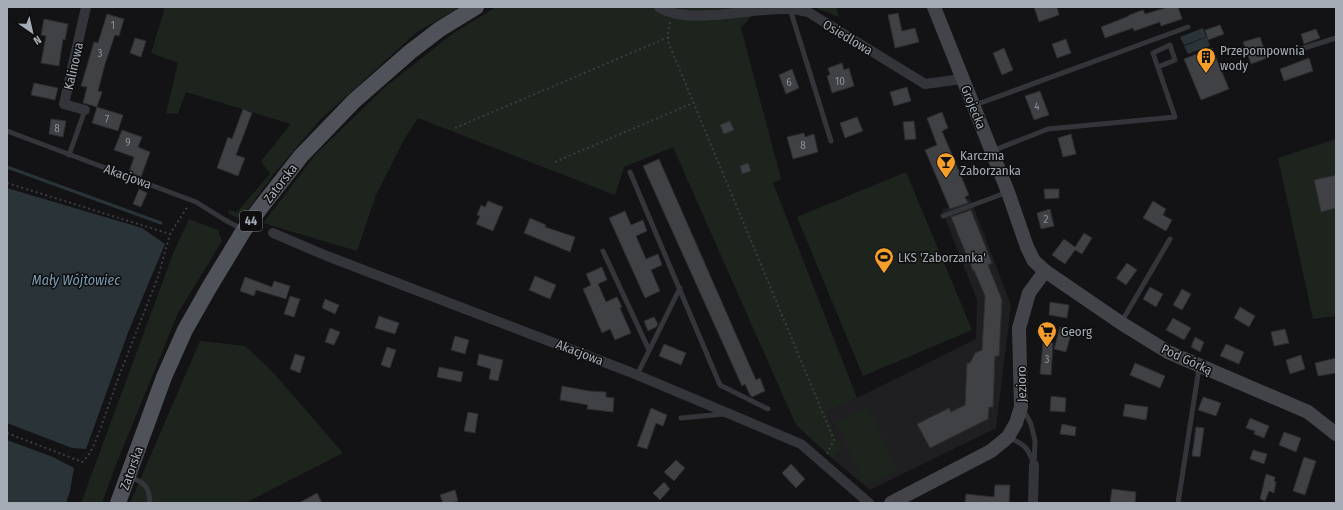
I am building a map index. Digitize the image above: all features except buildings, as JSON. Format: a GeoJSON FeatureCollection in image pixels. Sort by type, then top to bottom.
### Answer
{"type":"FeatureCollection","features":[{"type":"Feature","properties":{"kind":"main road","name":"Zatorska"},"geometry":{"type":"LineString","coordinates":[[118,503],[164,377],[185,330],[244,230],[301,156],[354,101],[434,33],[476,7]]}},
{"type":"Feature","properties":{"kind":"street","name":"Kalinowa"},"geometry":{"type":"LineString","coordinates":[[85,110],[64,104],[86,7]]}},
{"type":"Feature","properties":{"kind":"street","name":"Osiedlowa"},"geometry":{"type":"LineString","coordinates":[[659,7],[672,13],[691,16],[790,8],[808,12],[925,84],[962,79]]}},
{"type":"Feature","properties":{"kind":"street","name":"Grojecka"},"geometry":{"type":"LineString","coordinates":[[934,7],[1008,192],[1027,247],[1034,260],[1045,272]]}},
{"type":"Feature","properties":{"kind":"street","name":"Akacjowa"},"geometry":{"type":"LineString","coordinates":[[273,233],[327,256],[637,374],[801,444],[869,503]]}},
{"type":"Feature","properties":{"kind":"street","name":"Pod Górką"},"geometry":{"type":"LineString","coordinates":[[1045,272],[1168,352],[1308,412],[1336,434]]}},
{"type":"Feature","properties":{"kind":"street","name":"Jezioro"},"geometry":{"type":"LineString","coordinates":[[891,503],[991,451],[1008,437],[1016,423],[1022,407],[1019,328],[1029,293],[1045,272]]}},
{"type":"Feature","properties":{"kind":"street"},"geometry":{"type":"LineString","coordinates":[[1033,503],[1034,465]]}},
{"type":"Feature","properties":{"kind":"lane"},"geometry":{"type":"LineString","coordinates":[[790,8],[831,142]]}},
{"type":"Feature","properties":{"kind":"lane"},"geometry":{"type":"LineString","coordinates":[[974,106],[1188,27]]}},
{"type":"Feature","properties":{"kind":"lane"},"geometry":{"type":"LineString","coordinates":[[1285,54],[1336,38]]}},
{"type":"Feature","properties":{"kind":"lane"},"geometry":{"type":"LineString","coordinates":[[992,152],[1048,129],[1175,117],[1153,53],[1170,45],[1175,60],[1158,67]]}},
{"type":"Feature","properties":{"kind":"lane"},"geometry":{"type":"LineString","coordinates":[[69,155],[85,110]]}},
{"type":"Feature","properties":{"kind":"lane","name":"Akacjowa"},"geometry":{"type":"LineString","coordinates":[[7,131],[192,200],[244,230]]}},
{"type":"Feature","properties":{"kind":"lane"},"geometry":{"type":"LineString","coordinates":[[630,172],[720,385],[768,409]]}},
{"type":"Feature","properties":{"kind":"lane"},"geometry":{"type":"LineString","coordinates":[[943,216],[1008,192]]}},
{"type":"Feature","properties":{"kind":"lane"},"geometry":{"type":"LineString","coordinates":[[1121,322],[1170,239]]}},
{"type":"Feature","properties":{"kind":"lane"},"geometry":{"type":"LineString","coordinates":[[603,251],[649,350]]}},
{"type":"Feature","properties":{"kind":"lane"},"geometry":{"type":"LineString","coordinates":[[637,374],[680,288]]}},
{"type":"Feature","properties":{"kind":"lane"},"geometry":{"type":"LineString","coordinates":[[1178,503],[1200,366]]}},
{"type":"Feature","properties":{"kind":"lane"},"geometry":{"type":"LineString","coordinates":[[1022,407],[1032,424],[1035,441],[1034,465]]}},
{"type":"Feature","properties":{"kind":"lane"},"geometry":{"type":"LineString","coordinates":[[681,418],[730,414]]}},
{"type":"Feature","properties":{"kind":"lane"},"geometry":{"type":"LineString","coordinates":[[1008,437],[1029,450],[1034,465]]}},
{"type":"Feature","properties":{"kind":"lane"},"geometry":{"type":"LineString","coordinates":[[128,476],[145,485],[148,489],[150,503]]}},
{"type":"Feature","properties":{"kind":"path"},"geometry":{"type":"LineString","coordinates":[[672,13],[668,32],[669,44],[834,440],[827,454],[821,461]]}},
{"type":"Feature","properties":{"kind":"path"},"geometry":{"type":"LineString","coordinates":[[455,128],[669,38]]}},
{"type":"Feature","properties":{"kind":"path"},"geometry":{"type":"LineString","coordinates":[[555,162],[694,103]]}},
{"type":"Feature","properties":{"kind":"path"},"geometry":{"type":"LineString","coordinates":[[7,183],[170,234]]}},
{"type":"Feature","properties":{"kind":"path"},"geometry":{"type":"LineString","coordinates":[[7,433],[82,462],[88,456],[98,436],[119,376],[158,277],[170,234],[192,200]]}},
{"type":"Feature","properties":{"kind":"shaded area"},"geometry":{"type":"Polygon","coordinates":[[[165,7],[460,7],[417,32],[320,120],[272,176],[241,219],[229,214],[228,210],[237,212],[270,174],[261,161],[291,124],[186,92],[178,114],[166,113],[178,63],[151,53],[165,7]]]}},
{"type":"Feature","properties":{"kind":"shaded area"},"geometry":{"type":"Polygon","coordinates":[[[496,7],[759,7],[741,28],[781,179],[773,183],[857,398],[826,412],[842,450],[832,458],[796,425],[673,147],[624,167],[615,195],[418,118],[405,138],[376,195],[357,251],[263,223],[316,154],[384,88],[452,34],[496,7]]]}},
{"type":"Feature","properties":{"kind":"shaded area"},"geometry":{"type":"Polygon","coordinates":[[[813,7],[836,7],[839,17],[813,7]]]}},
{"type":"Feature","properties":{"kind":"shaded area"},"geometry":{"type":"Polygon","coordinates":[[[1336,139],[1336,316],[1313,319],[1278,158],[1336,139]]]}},
{"type":"Feature","properties":{"kind":"shaded area","name":"LKS 'Zaborzanka'"},"geometry":{"type":"Polygon","coordinates":[[[906,172],[972,330],[863,376],[797,217],[906,172]]]}},
{"type":"Feature","properties":{"kind":"shaded area"},"geometry":{"type":"Polygon","coordinates":[[[970,198],[1011,305],[996,428],[870,490],[832,458],[842,450],[826,412],[976,339],[977,300],[942,210],[970,198]]]}},
{"type":"Feature","properties":{"kind":"shaded area"},"geometry":{"type":"Polygon","coordinates":[[[189,219],[218,230],[222,241],[178,313],[115,467],[102,503],[81,503],[173,254],[189,219]]]}},
{"type":"Feature","properties":{"kind":"shaded area"},"geometry":{"type":"Polygon","coordinates":[[[200,341],[245,346],[271,370],[343,453],[245,503],[130,503],[200,341]]]}},
{"type":"Feature","properties":{"kind":"shaded area"},"geometry":{"type":"Polygon","coordinates":[[[868,407],[897,470],[865,485],[836,422],[868,407]]]}},
{"type":"Feature","properties":{"kind":"water"},"geometry":{"type":"Polygon","coordinates":[[[1203,28],[1206,37],[1184,45],[1180,37],[1203,28]]]}},
{"type":"Feature","properties":{"kind":"water"},"geometry":{"type":"Polygon","coordinates":[[[1207,37],[1210,46],[1188,54],[1184,46],[1207,37]]]}},
{"type":"Feature","properties":{"kind":"water","name":"Mały Wójtowiec"},"geometry":{"type":"Polygon","coordinates":[[[7,188],[142,228],[165,244],[129,330],[86,449],[72,448],[7,423],[7,188]]]}},
{"type":"Feature","properties":{"kind":"water"},"geometry":{"type":"Polygon","coordinates":[[[7,440],[53,457],[74,468],[70,491],[66,503],[7,503],[7,440]]]}},
{"type":"Feature","properties":{"kind":"waterway"},"geometry":{"type":"LineString","coordinates":[[7,167],[161,223]]}},
{"type":"Feature","properties":{"kind":"place","name":"Przepompownia wody"},"geometry":{"type":"Point","coordinates":[1206,74]}},
{"type":"Feature","properties":{"kind":"place","name":"Karczma Zaborzanka"},"geometry":{"type":"Point","coordinates":[946,179]}},
{"type":"Feature","properties":{"kind":"place","name":"LKS 'Zaborzanka'"},"geometry":{"type":"Point","coordinates":[884,274]}},
{"type":"Feature","properties":{"kind":"place","name":"Georg"},"geometry":{"type":"Point","coordinates":[1047,348]}}]}
